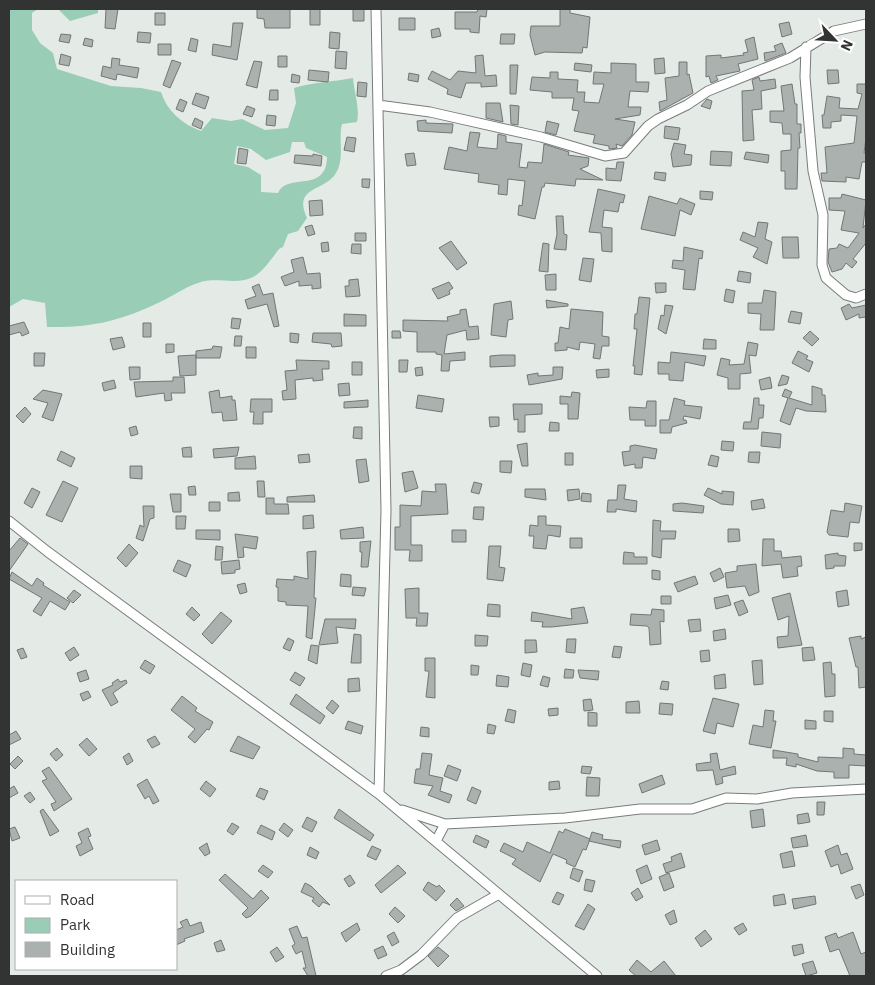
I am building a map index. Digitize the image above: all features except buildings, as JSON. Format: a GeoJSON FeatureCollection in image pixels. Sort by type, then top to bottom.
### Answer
{"type":"FeatureCollection","features":[{"type":"Feature","properties":{"kind":"street"},"geometry":{"type":"LineString","coordinates":[[376,9],[386,510],[379,794]]}},
{"type":"Feature","properties":{"kind":"street"},"geometry":{"type":"LineString","coordinates":[[378,105],[430,112],[557,141],[605,156],[615,156],[624,153],[648,126],[658,119],[687,105],[724,83],[790,58],[834,31],[866,24]]}},
{"type":"Feature","properties":{"kind":"street"},"geometry":{"type":"LineString","coordinates":[[806,47],[805,77],[813,171],[823,215],[822,265],[826,278],[846,295],[856,298],[866,294]]}},
{"type":"Feature","properties":{"kind":"street"},"geometry":{"type":"LineString","coordinates":[[9,521],[48,552],[379,794],[597,976]]}},
{"type":"Feature","properties":{"kind":"street"},"geometry":{"type":"LineString","coordinates":[[396,808],[444,824],[566,818],[640,810],[692,809],[726,798],[757,799],[792,794],[866,789]]}},
{"type":"Feature","properties":{"kind":"street"},"geometry":{"type":"LineString","coordinates":[[436,841],[444,824]]}},
{"type":"Feature","properties":{"kind":"street"},"geometry":{"type":"LineString","coordinates":[[386,976],[400,970],[421,955],[457,918],[499,894]]}},
{"type":"Feature","properties":{"kind":"green space"},"geometry":{"type":"Polygon","coordinates":[[[9,9],[38,9],[32,13],[32,30],[40,43],[53,53],[57,69],[111,86],[141,88],[161,92],[167,105],[176,116],[188,125],[201,131],[212,118],[231,121],[242,119],[265,130],[288,128],[296,103],[294,88],[308,84],[353,78],[358,116],[357,122],[342,124],[339,167],[331,179],[307,195],[303,208],[307,218],[298,231],[288,234],[283,247],[279,249],[257,275],[239,281],[212,280],[198,283],[132,314],[92,325],[47,327],[45,303],[23,299],[9,307],[9,9]],[[292,142],[290,152],[266,160],[251,149],[237,146],[234,164],[248,167],[261,175],[261,192],[278,193],[287,184],[313,180],[324,171],[327,157],[306,148],[304,142],[292,142]]]}},
{"type":"Feature","properties":{"kind":"green space"},"geometry":{"type":"Polygon","coordinates":[[[58,9],[98,9],[98,13],[70,21],[58,9]]]}}]}
